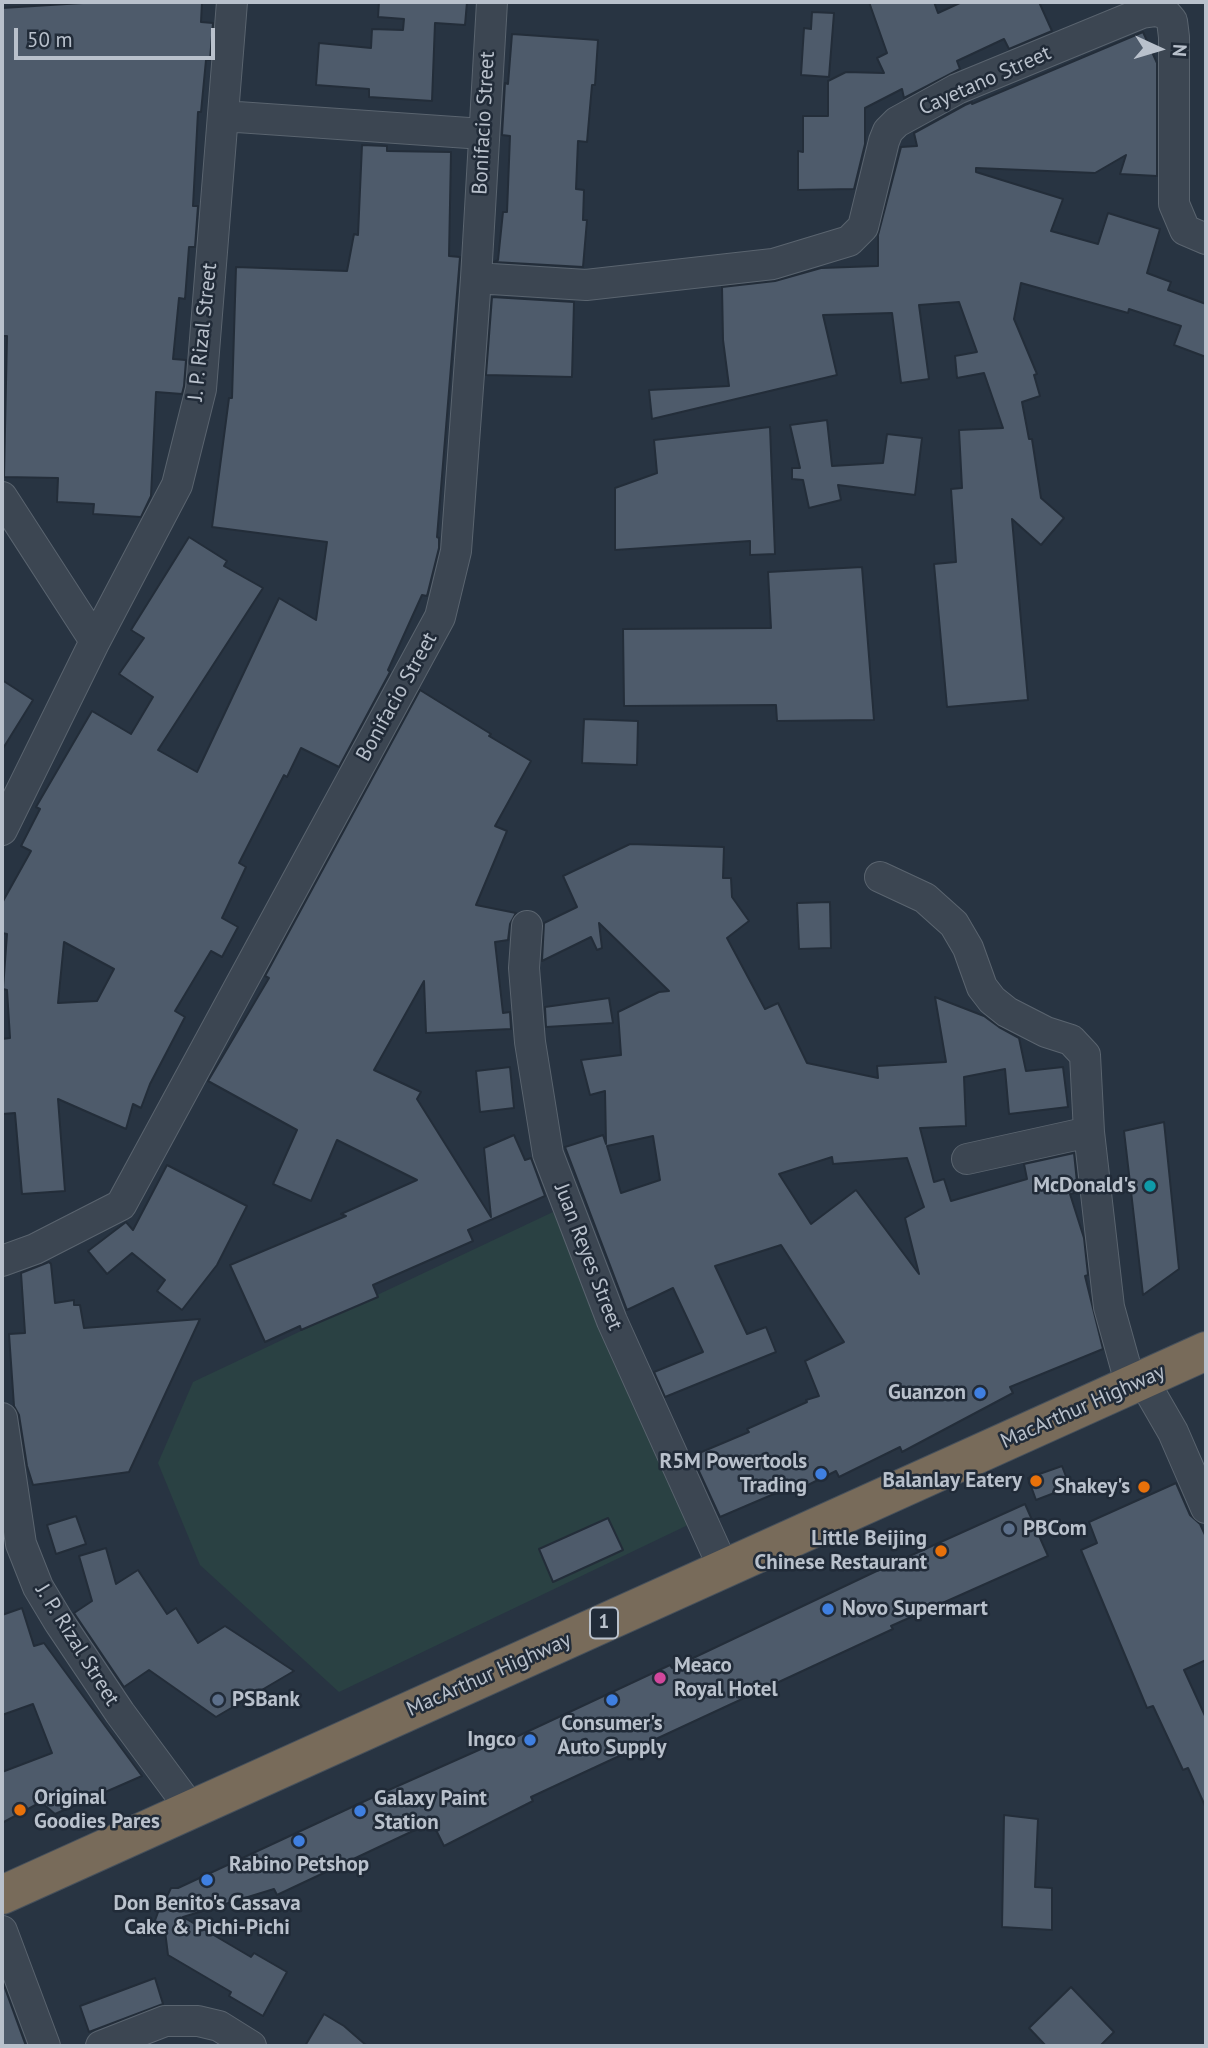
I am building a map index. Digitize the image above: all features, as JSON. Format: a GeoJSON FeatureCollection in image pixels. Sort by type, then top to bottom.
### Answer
{"type":"FeatureCollection","features":[{"type":"Feature","properties":{"kind":"highway","name":"MacArthur Highway"},"geometry":{"type":"LineString","coordinates":[[2,1895],[1206,1351]]}},
{"type":"Feature","properties":{"kind":"street","name":"J. P. Rizal Street"},"geometry":{"type":"LineString","coordinates":[[2,830],[95,641],[177,485],[201,389],[232,2]]}},
{"type":"Feature","properties":{"kind":"street","name":"Bonifacio Street"},"geometry":{"type":"LineString","coordinates":[[2,1261],[35,1249],[121,1205],[440,617],[456,551],[492,2]]}},
{"type":"Feature","properties":{"kind":"street","name":"Cayetano Street"},"geometry":{"type":"LineString","coordinates":[[476,278],[586,285],[773,264],[849,241],[863,227],[884,141],[888,131],[897,122],[957,89],[1142,13],[1156,10],[1166,14],[1172,21],[1174,37],[1174,204],[1185,230],[1206,239]]}},
{"type":"Feature","properties":{"kind":"street"},"geometry":{"type":"LineString","coordinates":[[223,116],[483,134]]}},
{"type":"Feature","properties":{"kind":"street"},"geometry":{"type":"LineString","coordinates":[[2,497],[95,641]]}},
{"type":"Feature","properties":{"kind":"street"},"geometry":{"type":"LineString","coordinates":[[880,877],[925,898],[954,924],[968,948],[982,987],[992,1000],[1007,1012],[1077,1044],[1085,1055],[1089,1132],[1109,1307],[1137,1383],[1173,1432],[1206,1508]]}},
{"type":"Feature","properties":{"kind":"street","name":"Juan Reyes Street"},"geometry":{"type":"LineString","coordinates":[[527,926],[524,968],[530,1041],[548,1154],[612,1321],[724,1569]]}},
{"type":"Feature","properties":{"kind":"street"},"geometry":{"type":"LineString","coordinates":[[967,1159],[1089,1132]]}},
{"type":"Feature","properties":{"kind":"street","name":"J. P. Rizal Street"},"geometry":{"type":"LineString","coordinates":[[2,1418],[21,1544],[38,1587],[120,1713],[191,1809]]}},
{"type":"Feature","properties":{"kind":"street"},"geometry":{"type":"LineString","coordinates":[[2,1931],[46,2046]]}},
{"type":"Feature","properties":{"kind":"street"},"geometry":{"type":"LineString","coordinates":[[101,2046],[165,2021],[198,2021],[219,2026],[251,2046]]}},
{"type":"Feature","properties":{"kind":"green space"},"geometry":{"type":"Polygon","coordinates":[[[553,1212],[690,1524],[339,1692],[200,1565],[158,1463],[193,1382],[553,1212]]]}},
{"type":"Feature","properties":{"kind":"building"},"geometry":{"type":"Polygon","coordinates":[[[99,2],[202,2],[201,22],[213,23],[210,60],[206,60],[201,112],[198,112],[193,206],[198,206],[195,247],[189,247],[185,299],[179,298],[173,359],[186,360],[184,386],[182,394],[156,392],[151,496],[141,517],[93,514],[94,504],[57,502],[58,478],[4,477],[7,336],[2,336],[2,8],[99,2]]]}},
{"type":"Feature","properties":{"kind":"building"},"geometry":{"type":"Polygon","coordinates":[[[379,2],[467,2],[465,25],[435,23],[432,101],[369,97],[369,89],[316,85],[319,43],[371,48],[372,29],[403,30],[404,19],[378,17],[379,2]]]}},
{"type":"Feature","properties":{"kind":"building"},"geometry":{"type":"Polygon","coordinates":[[[869,2],[934,2],[938,13],[962,2],[1039,2],[1052,31],[1009,49],[1004,39],[957,61],[960,69],[904,98],[902,89],[865,108],[865,144],[854,189],[798,190],[798,151],[803,152],[803,116],[828,116],[828,81],[846,72],[884,73],[877,58],[887,53],[869,2]]]}},
{"type":"Feature","properties":{"kind":"building"},"geometry":{"type":"Polygon","coordinates":[[[812,12],[834,13],[829,77],[801,75],[804,28],[811,29],[812,12]]]}},
{"type":"Feature","properties":{"kind":"building"},"geometry":{"type":"Polygon","coordinates":[[[1143,32],[1157,63],[1157,176],[1120,174],[1126,155],[1095,173],[976,168],[976,172],[1063,199],[1051,231],[1098,244],[1108,213],[1160,229],[1147,273],[1171,282],[1168,290],[1206,304],[1206,357],[1174,345],[1181,326],[1129,309],[1128,313],[1021,283],[1014,319],[1037,374],[1034,375],[1040,396],[1022,402],[1029,439],[1032,439],[1041,498],[1064,518],[1041,545],[1012,519],[1028,700],[947,707],[934,564],[956,562],[951,489],[962,488],[959,430],[1003,428],[984,373],[957,378],[955,356],[977,352],[959,302],[919,305],[929,379],[901,383],[892,313],[823,315],[837,375],[652,419],[649,390],[729,386],[723,340],[722,287],[775,281],[821,268],[878,266],[878,235],[901,147],[917,146],[914,133],[965,105],[1143,32]]]}},
{"type":"Feature","properties":{"kind":"building"},"geometry":{"type":"Polygon","coordinates":[[[512,34],[598,40],[587,142],[578,141],[576,189],[584,190],[583,220],[587,220],[583,267],[494,262],[498,260],[503,212],[507,212],[510,136],[502,135],[505,83],[508,84],[512,34]]]}},
{"type":"Feature","properties":{"kind":"building"},"geometry":{"type":"Polygon","coordinates":[[[362,145],[387,146],[387,151],[451,152],[449,256],[460,257],[437,537],[439,548],[427,596],[422,595],[388,670],[390,672],[339,767],[301,748],[287,777],[284,775],[239,863],[246,867],[222,918],[238,927],[222,957],[211,951],[175,1011],[185,1017],[150,1084],[141,1108],[133,1104],[126,1129],[58,1099],[65,1191],[22,1194],[15,1113],[2,1114],[2,1039],[10,1038],[7,990],[3,989],[7,934],[2,933],[2,903],[31,851],[21,846],[40,809],[36,807],[92,711],[131,734],[153,697],[119,674],[144,638],[131,630],[189,537],[227,561],[224,566],[263,588],[158,750],[197,772],[279,598],[316,620],[327,542],[212,527],[229,398],[232,398],[236,267],[347,271],[354,234],[358,235],[362,145]],[[64,942],[58,1003],[97,1001],[114,969],[64,942]]]}},
{"type":"Feature","properties":{"kind":"building"},"geometry":{"type":"Polygon","coordinates":[[[492,297],[574,302],[572,377],[486,375],[492,297]]]}},
{"type":"Feature","properties":{"kind":"building"},"geometry":{"type":"Polygon","coordinates":[[[827,420],[832,466],[883,463],[887,434],[922,438],[915,495],[838,485],[841,500],[809,508],[803,480],[792,479],[792,468],[800,468],[790,425],[827,420]]]}},
{"type":"Feature","properties":{"kind":"building"},"geometry":{"type":"Polygon","coordinates":[[[770,427],[775,554],[750,555],[750,541],[615,550],[615,488],[657,473],[654,440],[770,427]]]}},
{"type":"Feature","properties":{"kind":"building"},"geometry":{"type":"Polygon","coordinates":[[[862,567],[874,720],[777,721],[776,705],[624,706],[623,629],[771,628],[768,572],[862,567]]]}},
{"type":"Feature","properties":{"kind":"building"},"geometry":{"type":"Polygon","coordinates":[[[2,680],[33,700],[2,750],[2,680]]]}},
{"type":"Feature","properties":{"kind":"building"},"geometry":{"type":"Polygon","coordinates":[[[420,690],[531,761],[495,826],[507,831],[476,905],[516,913],[510,924],[508,940],[495,942],[503,1013],[510,1012],[511,1029],[426,1033],[424,981],[374,1070],[421,1092],[417,1099],[491,1217],[484,1148],[514,1135],[525,1160],[531,1158],[545,1196],[468,1230],[473,1241],[373,1285],[378,1297],[301,1330],[300,1326],[265,1342],[230,1265],[346,1216],[341,1214],[417,1180],[337,1140],[311,1201],[273,1184],[297,1130],[208,1081],[269,978],[265,976],[420,690]]]}},
{"type":"Feature","properties":{"kind":"building"},"geometry":{"type":"Polygon","coordinates":[[[584,719],[638,721],[637,765],[582,763],[584,719]]]}},
{"type":"Feature","properties":{"kind":"building"},"geometry":{"type":"Polygon","coordinates":[[[630,844],[724,847],[723,878],[731,878],[732,897],[749,921],[727,938],[765,1009],[778,1003],[807,1063],[878,1078],[877,1066],[946,1062],[935,997],[984,1016],[1019,1038],[1026,1071],[1063,1067],[1068,1107],[1009,1114],[1005,1069],[964,1077],[966,1126],[920,1128],[934,1182],[944,1179],[951,1201],[1027,1179],[1024,1164],[1074,1153],[1078,1192],[1070,1194],[1084,1238],[1088,1275],[1085,1276],[1103,1349],[1010,1387],[1013,1393],[902,1452],[900,1447],[839,1477],[836,1471],[804,1487],[802,1482],[720,1517],[692,1456],[749,1432],[747,1429],[819,1396],[805,1361],[844,1342],[781,1245],[715,1266],[747,1334],[766,1327],[776,1352],[665,1397],[654,1372],[703,1352],[673,1288],[627,1310],[565,1147],[603,1135],[606,1144],[605,1091],[590,1095],[581,1060],[621,1055],[618,1012],[659,992],[669,991],[599,923],[602,948],[597,950],[591,937],[542,961],[544,923],[577,907],[563,876],[630,844]],[[653,1136],[607,1146],[621,1193],[660,1180],[653,1136]],[[832,1157],[779,1174],[811,1224],[856,1190],[919,1274],[905,1218],[924,1207],[907,1158],[833,1164],[832,1157]]]}},
{"type":"Feature","properties":{"kind":"building"},"geometry":{"type":"Polygon","coordinates":[[[830,902],[831,948],[799,949],[797,903],[830,902]]]}},
{"type":"Feature","properties":{"kind":"building"},"geometry":{"type":"Polygon","coordinates":[[[609,998],[613,1023],[546,1027],[545,1007],[609,998]]]}},
{"type":"Feature","properties":{"kind":"building"},"geometry":{"type":"Polygon","coordinates":[[[510,1067],[514,1108],[480,1112],[476,1071],[510,1067]]]}},
{"type":"Feature","properties":{"kind":"building","name":"McDonald's"},"geometry":{"type":"Polygon","coordinates":[[[1164,1122],[1179,1269],[1143,1295],[1124,1131],[1164,1122]]]}},
{"type":"Feature","properties":{"kind":"building"},"geometry":{"type":"Polygon","coordinates":[[[167,1165],[247,1206],[217,1265],[182,1310],[157,1291],[165,1280],[132,1253],[107,1274],[88,1251],[126,1222],[133,1230],[167,1165]]]}},
{"type":"Feature","properties":{"kind":"building"},"geometry":{"type":"Polygon","coordinates":[[[49,1262],[55,1303],[74,1300],[74,1305],[80,1305],[84,1328],[200,1319],[129,1472],[33,1485],[27,1466],[19,1415],[14,1406],[9,1334],[25,1333],[21,1273],[49,1262]]]}},
{"type":"Feature","properties":{"kind":"building"},"geometry":{"type":"Polygon","coordinates":[[[1062,1466],[1070,1487],[1036,1500],[1028,1478],[1062,1466]]]}},
{"type":"Feature","properties":{"kind":"building"},"geometry":{"type":"Polygon","coordinates":[[[1176,1483],[1190,1515],[1200,1524],[1206,1537],[1206,1660],[1184,1670],[1206,1718],[1206,1808],[1188,1768],[1183,1770],[1153,1706],[1147,1708],[1081,1550],[1097,1543],[1089,1522],[1176,1483]]]}},
{"type":"Feature","properties":{"kind":"building"},"geometry":{"type":"Polygon","coordinates":[[[1025,1504],[1048,1556],[891,1626],[893,1629],[531,1797],[533,1801],[444,1846],[432,1822],[277,1895],[274,1889],[183,1917],[251,1957],[254,1953],[287,1972],[263,2016],[229,1996],[231,1992],[168,1955],[164,1923],[153,1926],[161,1904],[163,1905],[171,1888],[178,1888],[499,1741],[501,1744],[670,1665],[672,1668],[1025,1504]]]}},
{"type":"Feature","properties":{"kind":"building"},"geometry":{"type":"Polygon","coordinates":[[[76,1516],[86,1544],[56,1554],[47,1525],[76,1516]]]}},
{"type":"Feature","properties":{"kind":"building"},"geometry":{"type":"Polygon","coordinates":[[[608,1518],[623,1550],[553,1582],[539,1549],[608,1518]]]}},
{"type":"Feature","properties":{"kind":"building"},"geometry":{"type":"Polygon","coordinates":[[[106,1548],[116,1584],[138,1570],[167,1614],[176,1608],[198,1643],[225,1626],[294,1671],[216,1717],[149,1670],[124,1687],[74,1613],[92,1601],[79,1556],[106,1548]]]}},
{"type":"Feature","properties":{"kind":"building"},"geometry":{"type":"Polygon","coordinates":[[[22,1608],[34,1646],[44,1643],[142,1776],[55,1814],[41,1802],[2,1823],[2,1772],[52,1753],[33,1704],[2,1715],[2,1615],[22,1608]]]}},
{"type":"Feature","properties":{"kind":"building"},"geometry":{"type":"Polygon","coordinates":[[[1004,1815],[1038,1819],[1035,1887],[1052,1888],[1052,1930],[1002,1927],[1004,1815]]]}},
{"type":"Feature","properties":{"kind":"building"},"geometry":{"type":"Polygon","coordinates":[[[155,1978],[163,2004],[89,2032],[80,2006],[155,1978]]]}},
{"type":"Feature","properties":{"kind":"building"},"geometry":{"type":"Polygon","coordinates":[[[2,1980],[26,2046],[2,2046],[2,1980]]]}},
{"type":"Feature","properties":{"kind":"building"},"geometry":{"type":"Polygon","coordinates":[[[1071,1987],[1114,2032],[1100,2046],[1046,2046],[1029,2028],[1071,1987]]]}},
{"type":"Feature","properties":{"kind":"building"},"geometry":{"type":"Polygon","coordinates":[[[324,2014],[344,2026],[367,2046],[305,2046],[324,2014]]]}},
{"type":"Feature","properties":{"kind":"place","name":"McDonald's"},"geometry":{"type":"Point","coordinates":[1150,1186]}},
{"type":"Feature","properties":{"kind":"place","name":"Guanzon"},"geometry":{"type":"Point","coordinates":[980,1393]}},
{"type":"Feature","properties":{"kind":"place","name":"R5M Powertools Trading"},"geometry":{"type":"Point","coordinates":[821,1474]}},
{"type":"Feature","properties":{"kind":"place","name":"Balanlay Eatery"},"geometry":{"type":"Point","coordinates":[1036,1481]}},
{"type":"Feature","properties":{"kind":"place","name":"Shakey's"},"geometry":{"type":"Point","coordinates":[1144,1487]}},
{"type":"Feature","properties":{"kind":"place","name":"PBCom"},"geometry":{"type":"Point","coordinates":[1009,1529]}},
{"type":"Feature","properties":{"kind":"place","name":"Little Beijing Chinese Restaurant"},"geometry":{"type":"Point","coordinates":[941,1551]}},
{"type":"Feature","properties":{"kind":"place","name":"Novo Supermart"},"geometry":{"type":"Point","coordinates":[828,1609]}},
{"type":"Feature","properties":{"kind":"place","name":"Meaco Royal Hotel"},"geometry":{"type":"Point","coordinates":[660,1678]}},
{"type":"Feature","properties":{"kind":"place","name":"PSBank"},"geometry":{"type":"Point","coordinates":[218,1700]}},
{"type":"Feature","properties":{"kind":"place","name":"Consumer's Auto Supply"},"geometry":{"type":"Point","coordinates":[612,1700]}},
{"type":"Feature","properties":{"kind":"place","name":"Ingco"},"geometry":{"type":"Point","coordinates":[530,1740]}},
{"type":"Feature","properties":{"kind":"place","name":"Original Goodies Pares"},"geometry":{"type":"Point","coordinates":[20,1810]}},
{"type":"Feature","properties":{"kind":"place","name":"Galaxy Paint Station"},"geometry":{"type":"Point","coordinates":[360,1811]}},
{"type":"Feature","properties":{"kind":"place","name":"Rabino Petshop"},"geometry":{"type":"Point","coordinates":[299,1841]}},
{"type":"Feature","properties":{"kind":"place","name":"Don Benito's Cassava Cake & Pichi-Pichi"},"geometry":{"type":"Point","coordinates":[207,1880]}}]}
